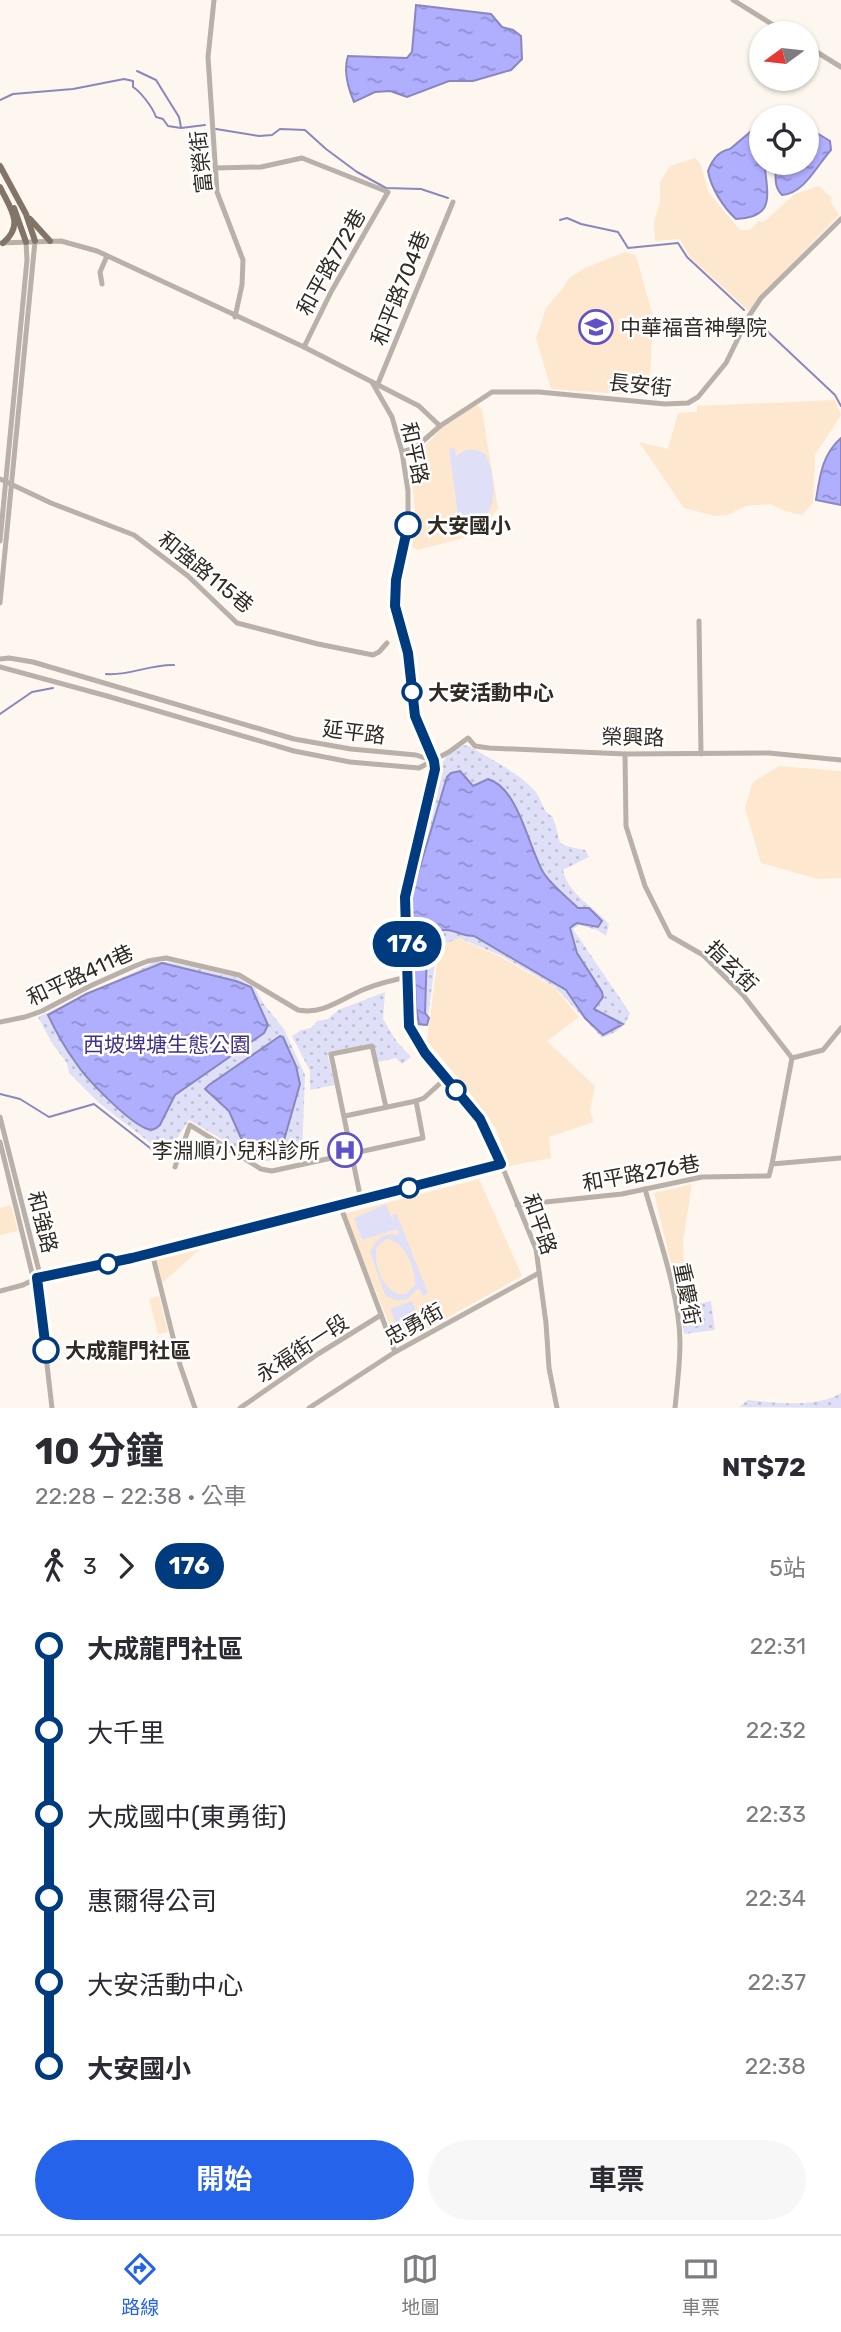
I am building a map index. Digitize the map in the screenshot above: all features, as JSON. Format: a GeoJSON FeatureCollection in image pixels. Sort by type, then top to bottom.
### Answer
{"type":"FeatureCollection","features":[{"type":"Feature","properties":{"kind":"main road"},"geometry":{"type":"LineString","coordinates":[[0,166],[26,214],[35,241]]}},
{"type":"Feature","properties":{"kind":"main road"},"geometry":{"type":"LineString","coordinates":[[0,186],[15,211],[26,242]]}},
{"type":"Feature","properties":{"kind":"main road"},"geometry":{"type":"LineString","coordinates":[[0,186],[15,224],[12,236],[1,243]]}},
{"type":"Feature","properties":{"kind":"main road"},"geometry":{"type":"LineString","coordinates":[[26,214],[50,241]]}},
{"type":"Feature","properties":{"kind":"street","name":"富榮街"},"geometry":{"type":"LineString","coordinates":[[214,0],[208,57],[215,168],[221,204],[240,246],[243,260],[243,278],[235,317]]}},
{"type":"Feature","properties":{"kind":"street"},"geometry":{"type":"LineString","coordinates":[[733,0],[767,21]]}},
{"type":"Feature","properties":{"kind":"street"},"geometry":{"type":"LineString","coordinates":[[819,53],[841,67]]}},
{"type":"Feature","properties":{"kind":"street","name":"和平路772巷"},"geometry":{"type":"LineString","coordinates":[[215,168],[261,167],[303,158],[388,192],[303,347]]}},
{"type":"Feature","properties":{"kind":"street","name":"和平路704巷"},"geometry":{"type":"LineString","coordinates":[[375,385],[453,202]]}},
{"type":"Feature","properties":{"kind":"street","name":"長安街"},"geometry":{"type":"LineString","coordinates":[[402,452],[415,447],[440,426],[492,392],[539,392],[665,404],[688,403],[698,397],[726,363],[761,298],[841,219]]}},
{"type":"Feature","properties":{"kind":"street"},"geometry":{"type":"LineString","coordinates":[[0,541],[35,241]]}},
{"type":"Feature","properties":{"kind":"street","name":"和平路"},"geometry":{"type":"LineString","coordinates":[[1,243],[50,241],[79,244],[303,347],[419,407],[440,426]]}},
{"type":"Feature","properties":{"kind":"street"},"geometry":{"type":"LineString","coordinates":[[0,603],[7,482],[27,260],[26,242]]}},
{"type":"Feature","properties":{"kind":"street"},"geometry":{"type":"LineString","coordinates":[[102,284],[100,272],[107,256]]}},
{"type":"Feature","properties":{"kind":"street","name":"和平路"},"geometry":{"type":"LineString","coordinates":[[375,385],[392,417],[402,452],[408,491],[408,534],[396,580],[395,606],[408,653],[415,716],[435,769],[405,897],[409,1026],[425,1053],[480,1119],[536,1249],[556,1408]]}},
{"type":"Feature","properties":{"kind":"street","name":"和強路115巷"},"geometry":{"type":"LineString","coordinates":[[7,482],[51,503],[134,535],[188,576],[237,622],[317,644],[373,654],[379,652],[387,643]]}},
{"type":"Feature","properties":{"kind":"street"},"geometry":{"type":"LineString","coordinates":[[699,621],[701,754]]}},
{"type":"Feature","properties":{"kind":"street","name":"延平路"},"geometry":{"type":"LineString","coordinates":[[0,659],[23,660],[55,668],[294,739],[351,749],[416,755],[434,761]]}},
{"type":"Feature","properties":{"kind":"street","name":"延平路"},"geometry":{"type":"LineString","coordinates":[[0,667],[319,757],[419,768],[434,761]]}},
{"type":"Feature","properties":{"kind":"street","name":"榮興路"},"geometry":{"type":"LineString","coordinates":[[434,761],[468,738],[475,746],[489,748],[625,754],[769,753],[841,760]]}},
{"type":"Feature","properties":{"kind":"street","name":"指玄街"},"geometry":{"type":"LineString","coordinates":[[625,754],[626,826],[645,886],[670,936],[703,955],[743,995],[792,1058]]}},
{"type":"Feature","properties":{"kind":"street","name":"和平路411巷"},"geometry":{"type":"LineString","coordinates":[[0,1022],[42,1011],[90,986],[157,959],[176,959],[239,975],[298,1010],[307,1011],[323,1009],[386,981],[408,977]]}},
{"type":"Feature","properties":{"kind":"street"},"geometry":{"type":"LineString","coordinates":[[841,1028],[823,1050],[792,1058],[772,1164],[841,1158]]}},
{"type":"Feature","properties":{"kind":"street"},"geometry":{"type":"LineString","coordinates":[[361,1200],[331,1054],[372,1046],[386,1107]]}},
{"type":"Feature","properties":{"kind":"street"},"geometry":{"type":"LineString","coordinates":[[345,1116],[424,1098],[446,1078]]}},
{"type":"Feature","properties":{"kind":"street"},"geometry":{"type":"LineString","coordinates":[[175,1167],[190,1125],[265,1170],[272,1171],[423,1138],[416,1101]]}},
{"type":"Feature","properties":{"kind":"street","name":"和強路"},"geometry":{"type":"LineString","coordinates":[[0,1117],[39,1271],[37,1278],[32,1273],[0,1142]]}},
{"type":"Feature","properties":{"kind":"street"},"geometry":{"type":"LineString","coordinates":[[0,1291],[37,1278],[152,1253],[501,1164]]}},
{"type":"Feature","properties":{"kind":"street","name":"和平路276巷"},"geometry":{"type":"LineString","coordinates":[[517,1205],[622,1194],[702,1177],[769,1176],[772,1164]]}},
{"type":"Feature","properties":{"kind":"street","name":"重慶街"},"geometry":{"type":"LineString","coordinates":[[645,1189],[671,1286],[679,1328],[675,1408]]}},
{"type":"Feature","properties":{"kind":"street"},"geometry":{"type":"LineString","coordinates":[[340,1205],[395,1352]]}},
{"type":"Feature","properties":{"kind":"street"},"geometry":{"type":"LineString","coordinates":[[152,1253],[180,1365],[195,1408]]}},
{"type":"Feature","properties":{"kind":"street","name":"忠勇街"},"geometry":{"type":"LineString","coordinates":[[309,1408],[395,1352],[539,1273]]}},
{"type":"Feature","properties":{"kind":"street"},"geometry":{"type":"LineString","coordinates":[[37,1278],[52,1408]]}},
{"type":"Feature","properties":{"kind":"street","name":"永福街一段"},"geometry":{"type":"LineString","coordinates":[[240,1408],[318,1354],[381,1315]]}},
{"type":"Feature","properties":{"kind":"shaded area"},"geometry":{"type":"Polygon","coordinates":[[[695,158],[700,163],[709,193],[740,230],[750,230],[795,194],[819,186],[832,198],[831,202],[839,215],[756,300],[749,311],[690,257],[680,239],[655,241],[654,222],[660,202],[660,182],[670,166],[695,158]]]}},
{"type":"Feature","properties":{"kind":"shaded area","name":"中華福音神學院"},"geometry":{"type":"Polygon","coordinates":[[[625,252],[636,255],[653,317],[649,396],[551,389],[536,338],[546,308],[568,279],[585,268],[625,252]]]}},
{"type":"Feature","properties":{"kind":"shaded area"},"geometry":{"type":"Polygon","coordinates":[[[835,400],[841,415],[815,455],[813,503],[802,515],[771,504],[746,506],[727,515],[715,516],[684,508],[639,442],[668,449],[678,413],[697,412],[697,406],[835,400]]]}},
{"type":"Feature","properties":{"kind":"shaded area","name":"大安國小"},"geometry":{"type":"Polygon","coordinates":[[[476,404],[482,410],[498,508],[479,534],[418,550],[412,547],[416,519],[411,470],[417,452],[441,428],[476,404]]]}},
{"type":"Feature","properties":{"kind":"shaded area"},"geometry":{"type":"Polygon","coordinates":[[[779,766],[841,771],[841,878],[818,879],[761,863],[745,808],[753,782],[779,766]]]}},
{"type":"Feature","properties":{"kind":"shaded area"},"geometry":{"type":"Polygon","coordinates":[[[458,938],[501,957],[555,988],[579,1017],[547,1041],[595,1086],[590,1110],[594,1122],[549,1137],[551,1158],[509,1166],[496,1129],[465,1086],[427,1041],[439,947],[458,938]]]}},
{"type":"Feature","properties":{"kind":"shaded area"},"geometry":{"type":"Polygon","coordinates":[[[479,1179],[522,1276],[398,1345],[344,1214],[479,1179]]]}},
{"type":"Feature","properties":{"kind":"shaded area"},"geometry":{"type":"Polygon","coordinates":[[[692,1184],[683,1241],[684,1263],[671,1263],[654,1193],[692,1184]]]}},
{"type":"Feature","properties":{"kind":"shaded area"},"geometry":{"type":"Polygon","coordinates":[[[11,1205],[18,1231],[0,1235],[0,1208],[11,1205]]]}},
{"type":"Feature","properties":{"kind":"shaded area"},"geometry":{"type":"Polygon","coordinates":[[[205,1245],[162,1283],[155,1256],[205,1245]]]}},
{"type":"Feature","properties":{"kind":"shaded area"},"geometry":{"type":"Polygon","coordinates":[[[159,1296],[168,1332],[158,1334],[149,1299],[159,1296]]]}},
{"type":"Feature","properties":{"kind":"green space"},"geometry":{"type":"Polygon","coordinates":[[[455,448],[456,457],[470,450],[485,454],[492,474],[491,508],[485,515],[477,518],[464,515],[466,530],[460,530],[449,449],[455,448]]]}},
{"type":"Feature","properties":{"kind":"green space"},"geometry":{"type":"Polygon","coordinates":[[[463,745],[503,766],[527,783],[552,816],[562,844],[585,850],[589,857],[563,870],[570,886],[609,924],[606,936],[597,930],[579,925],[573,929],[630,1013],[623,1026],[612,1034],[602,1038],[555,987],[502,956],[459,938],[437,947],[427,1025],[417,1027],[414,1013],[409,897],[442,764],[446,757],[463,745]]]}},
{"type":"Feature","properties":{"kind":"green space","name":"西坡埤塘生態公園"},"geometry":{"type":"Polygon","coordinates":[[[155,962],[168,962],[236,977],[255,988],[263,1003],[284,1029],[305,1075],[302,1157],[261,1162],[189,1120],[166,1155],[99,1103],[69,1073],[67,1063],[38,1017],[155,962]]]}},
{"type":"Feature","properties":{"kind":"green space"},"geometry":{"type":"Polygon","coordinates":[[[385,992],[383,1019],[397,1042],[411,1057],[402,1064],[396,1058],[378,1062],[372,1044],[330,1051],[328,1057],[335,1085],[310,1090],[310,1071],[292,1036],[311,1028],[317,1021],[328,1019],[338,1010],[385,992]]]}},
{"type":"Feature","properties":{"kind":"green space"},"geometry":{"type":"Polygon","coordinates":[[[386,1204],[394,1224],[392,1215],[396,1213],[428,1293],[423,1296],[419,1288],[406,1300],[395,1300],[385,1295],[370,1252],[381,1237],[399,1235],[397,1229],[362,1240],[354,1218],[386,1204]],[[387,1239],[377,1246],[378,1270],[392,1291],[406,1294],[415,1285],[415,1278],[408,1256],[393,1241],[387,1239]]]}},
{"type":"Feature","properties":{"kind":"green space"},"geometry":{"type":"Polygon","coordinates":[[[412,1301],[421,1326],[400,1334],[390,1309],[412,1301]]]}},
{"type":"Feature","properties":{"kind":"green space"},"geometry":{"type":"Polygon","coordinates":[[[711,1301],[715,1330],[684,1334],[681,1308],[711,1301]]]}},
{"type":"Feature","properties":{"kind":"green space"},"geometry":{"type":"Polygon","coordinates":[[[841,1393],[841,1408],[739,1407],[748,1400],[809,1403],[841,1393]]]}},
{"type":"Feature","properties":{"kind":"water"},"geometry":{"type":"Polygon","coordinates":[[[416,5],[491,14],[502,27],[521,36],[522,59],[511,70],[473,81],[449,81],[407,97],[390,91],[375,92],[354,102],[347,79],[348,56],[407,58],[412,52],[416,5]]]}},
{"type":"Feature","properties":{"kind":"water"},"geometry":{"type":"Polygon","coordinates":[[[749,133],[749,175],[766,175],[767,188],[766,204],[757,214],[736,219],[718,197],[712,184],[708,171],[719,154],[730,149],[749,133]]]}},
{"type":"Feature","properties":{"kind":"water"},"geometry":{"type":"Polygon","coordinates":[[[819,134],[830,141],[831,150],[819,165],[819,134]]]}},
{"type":"Feature","properties":{"kind":"water"},"geometry":{"type":"Polygon","coordinates":[[[811,175],[797,190],[782,195],[776,184],[776,176],[811,175]]]}},
{"type":"Feature","properties":{"kind":"water"},"geometry":{"type":"Polygon","coordinates":[[[841,438],[841,505],[816,500],[826,458],[841,438]]]}},
{"type":"Feature","properties":{"kind":"water"},"geometry":{"type":"Polygon","coordinates":[[[460,771],[473,786],[488,779],[498,784],[515,806],[546,877],[578,908],[589,908],[602,921],[598,927],[577,923],[570,928],[577,953],[602,992],[603,997],[594,1009],[623,1024],[603,1035],[585,1018],[566,990],[474,936],[443,930],[437,931],[427,952],[425,1013],[429,1018],[427,1025],[419,1024],[411,897],[447,777],[460,771]]]}},
{"type":"Feature","properties":{"kind":"water"},"geometry":{"type":"Polygon","coordinates":[[[162,963],[251,987],[268,1025],[264,1033],[175,1095],[160,1125],[151,1130],[128,1117],[89,1079],[68,1052],[48,1015],[86,994],[162,963]]]}},
{"type":"Feature","properties":{"kind":"water"},"geometry":{"type":"Polygon","coordinates":[[[280,1036],[283,1037],[296,1066],[300,1084],[284,1140],[276,1153],[269,1154],[257,1151],[241,1138],[229,1111],[205,1089],[280,1036]]]}},
{"type":"Feature","properties":{"kind":"waterway"},"geometry":{"type":"LineString","coordinates":[[137,71],[156,80],[179,117],[181,127]]}},
{"type":"Feature","properties":{"kind":"waterway"},"geometry":{"type":"LineString","coordinates":[[0,100],[13,94],[73,89],[124,79],[133,81],[133,87],[146,100],[156,117],[163,119],[168,126],[181,128],[205,125]]}},
{"type":"Feature","properties":{"kind":"waterway"},"geometry":{"type":"LineString","coordinates":[[216,129],[259,136],[272,135],[280,129],[305,130],[357,172],[386,188],[421,189],[448,198]]}},
{"type":"Feature","properties":{"kind":"waterway"},"geometry":{"type":"LineString","coordinates":[[560,220],[567,218],[618,232],[628,248],[678,243],[687,257],[744,310]]}},
{"type":"Feature","properties":{"kind":"waterway"},"geometry":{"type":"LineString","coordinates":[[753,318],[835,395],[841,406]]}},
{"type":"Feature","properties":{"kind":"waterway"},"geometry":{"type":"LineString","coordinates":[[106,674],[174,665]]}},
{"type":"Feature","properties":{"kind":"waterway"},"geometry":{"type":"LineString","coordinates":[[0,714],[32,692],[53,688]]}},
{"type":"Feature","properties":{"kind":"waterway"},"geometry":{"type":"LineString","coordinates":[[0,1094],[20,1099],[49,1117],[94,1104],[159,1155]]}},
{"type":"Feature","properties":{"kind":"bus line","name":"176"},"geometry":{"type":"LineString","coordinates":[[46,1350],[37,1278],[132,1258],[501,1164],[480,1119],[425,1053],[409,1026],[405,897],[435,769],[415,716],[408,653],[395,606],[396,580],[408,525]]}},
{"type":"Feature","properties":{"kind":"place","name":"中華福音神學院"},"geometry":{"type":"Point","coordinates":[596,327]}},
{"type":"Feature","properties":{"kind":"place","name":"大安國小"},"geometry":{"type":"Point","coordinates":[408,525]}},
{"type":"Feature","properties":{"kind":"place","name":"大安活動中心"},"geometry":{"type":"Point","coordinates":[412,692]}},
{"type":"Feature","properties":{"kind":"place","name":"李淵順小兒科診所"},"geometry":{"type":"Point","coordinates":[345,1150]}},
{"type":"Feature","properties":{"kind":"place","name":"大成龍門社區"},"geometry":{"type":"Point","coordinates":[46,1350]}}]}
